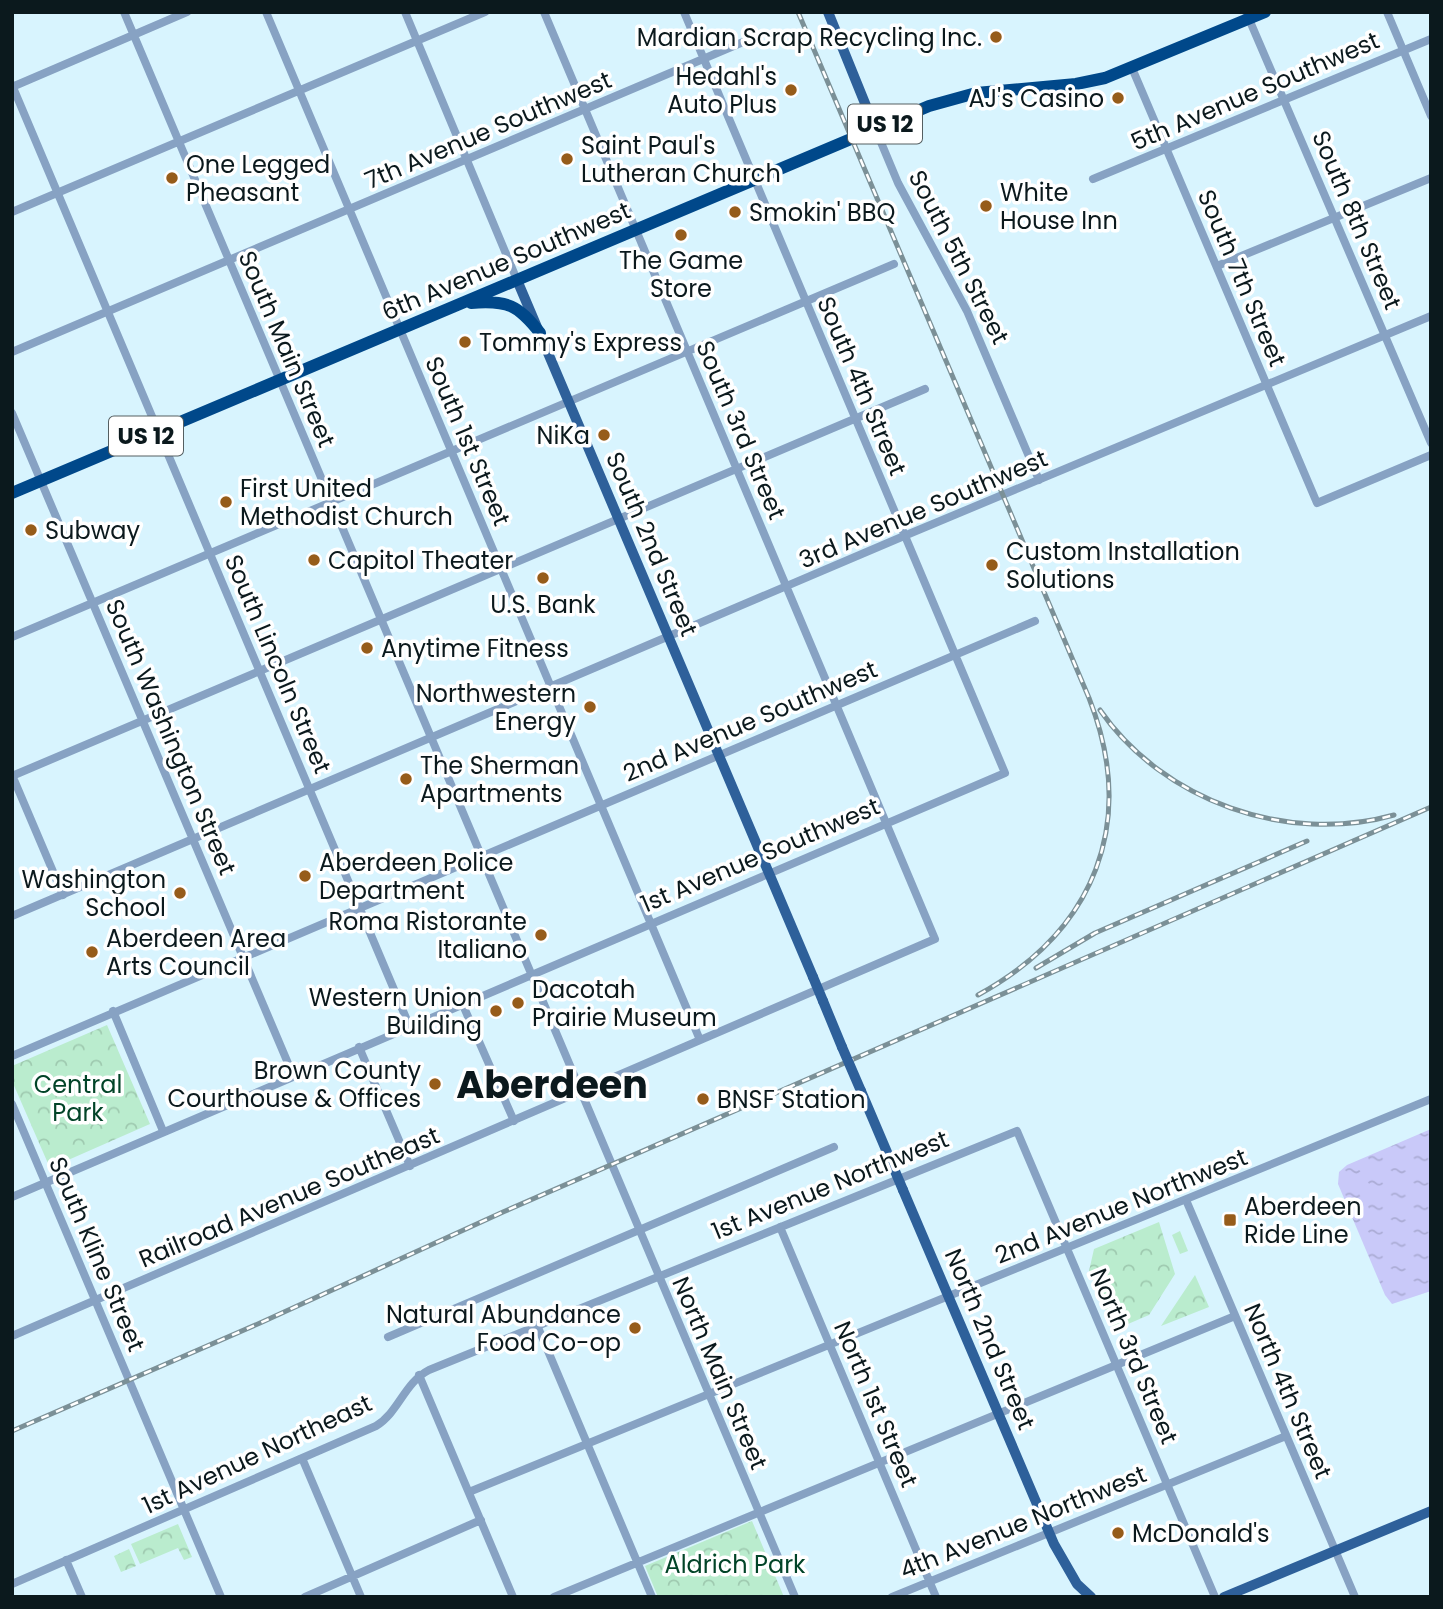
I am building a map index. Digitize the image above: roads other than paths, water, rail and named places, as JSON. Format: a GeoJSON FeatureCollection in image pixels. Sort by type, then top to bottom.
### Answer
{"type":"FeatureCollection","features":[{"type":"Feature","properties":{"kind":"highway","name":"6th Avenue Southwest"},"geometry":{"type":"LineString","coordinates":[[279,380],[875,128],[961,96],[1076,84],[1132,68],[1247,16],[1265,12]]}},
{"type":"Feature","properties":{"kind":"highway"},"geometry":{"type":"LineString","coordinates":[[457,304],[510,304],[540,333]]}},
{"type":"Feature","properties":{"kind":"highway","name":"US 12"},"geometry":{"type":"LineString","coordinates":[[12,493],[279,380]]}},
{"type":"Feature","properties":{"kind":"main road","name":"South 5th Street"},"geometry":{"type":"LineString","coordinates":[[828,12],[875,128]]}},
{"type":"Feature","properties":{"kind":"main road","name":"South 2nd Street"},"geometry":{"type":"LineString","coordinates":[[517,280],[861,1091]]}},
{"type":"Feature","properties":{"kind":"main road","name":"North 2nd Street"},"geometry":{"type":"LineString","coordinates":[[861,1091],[1049,1532],[1077,1584],[1091,1597]]}},
{"type":"Feature","properties":{"kind":"main road"},"geometry":{"type":"LineString","coordinates":[[1224,1597],[1431,1511]]}},
{"type":"Feature","properties":{"kind":"main road"},"geometry":{"type":"LineString","coordinates":[[1077,1584],[1081,1597]]}},
{"type":"Feature","properties":{"kind":"street","name":"South Main Street"},"geometry":{"type":"LineString","coordinates":[[124,12],[611,1164]]}},
{"type":"Feature","properties":{"kind":"street"},"geometry":{"type":"LineString","coordinates":[[12,86],[187,12]]}},
{"type":"Feature","properties":{"kind":"street","name":"South 1st Street"},"geometry":{"type":"LineString","coordinates":[[266,12],[700,1040]]}},
{"type":"Feature","properties":{"kind":"street","name":"South 2nd Street"},"geometry":{"type":"LineString","coordinates":[[405,12],[517,280]]}},
{"type":"Feature","properties":{"kind":"street"},"geometry":{"type":"LineString","coordinates":[[12,212],[485,12]]}},
{"type":"Feature","properties":{"kind":"street","name":"South 3rd Street"},"geometry":{"type":"LineString","coordinates":[[544,12],[935,939]]}},
{"type":"Feature","properties":{"kind":"street","name":"South 4th Street"},"geometry":{"type":"LineString","coordinates":[[684,12],[1005,774]]}},
{"type":"Feature","properties":{"kind":"street"},"geometry":{"type":"LineString","coordinates":[[1387,12],[1431,116]]}},
{"type":"Feature","properties":{"kind":"street","name":"South 8th Street"},"geometry":{"type":"LineString","coordinates":[[1247,16],[1431,443]]}},
{"type":"Feature","properties":{"kind":"street","name":"7th Avenue Southwest"},"geometry":{"type":"LineString","coordinates":[[12,352],[762,34]]}},
{"type":"Feature","properties":{"kind":"street","name":"5th Avenue Southwest"},"geometry":{"type":"LineString","coordinates":[[1093,180],[1431,39]]}},
{"type":"Feature","properties":{"kind":"street","name":"South 7th Street"},"geometry":{"type":"LineString","coordinates":[[1132,68],[1317,503],[1431,455]]}},
{"type":"Feature","properties":{"kind":"street","name":"South Lincoln Street"},"geometry":{"type":"LineString","coordinates":[[12,86],[409,1026]]}},
{"type":"Feature","properties":{"kind":"street","name":"South 5th Street"},"geometry":{"type":"LineString","coordinates":[[875,128],[904,194],[967,311],[1039,480]]}},
{"type":"Feature","properties":{"kind":"street"},"geometry":{"type":"LineString","coordinates":[[1217,266],[1431,178]]}},
{"type":"Feature","properties":{"kind":"street"},"geometry":{"type":"LineString","coordinates":[[12,637],[894,264]]}},
{"type":"Feature","properties":{"kind":"street","name":"3rd Avenue Southwest"},"geometry":{"type":"LineString","coordinates":[[12,916],[905,536],[1431,316]]}},
{"type":"Feature","properties":{"kind":"street"},"geometry":{"type":"LineString","coordinates":[[63,895],[12,776],[925,389]]}},
{"type":"Feature","properties":{"kind":"street","name":"South Washington Street"},"geometry":{"type":"LineString","coordinates":[[12,413],[293,1075]]}},
{"type":"Feature","properties":{"kind":"street","name":"2nd Avenue Southwest"},"geometry":{"type":"LineString","coordinates":[[12,1056],[1035,621]]}},
{"type":"Feature","properties":{"kind":"street","name":"1st Avenue Southwest"},"geometry":{"type":"LineString","coordinates":[[12,1197],[650,922],[1005,774]]}},
{"type":"Feature","properties":{"kind":"street","name":"Railroad Avenue Southeast"},"geometry":{"type":"LineString","coordinates":[[12,1336],[935,939]]}},
{"type":"Feature","properties":{"kind":"street"},"geometry":{"type":"LineString","coordinates":[[462,1003],[514,1121]]}},
{"type":"Feature","properties":{"kind":"street"},"geometry":{"type":"LineString","coordinates":[[113,1012],[163,1131]]}},
{"type":"Feature","properties":{"kind":"street"},"geometry":{"type":"LineString","coordinates":[[359,1047],[410,1166]]}},
{"type":"Feature","properties":{"kind":"street","name":"2nd Avenue Northwest"},"geometry":{"type":"LineString","coordinates":[[469,1492],[1431,1099]]}},
{"type":"Feature","properties":{"kind":"street","name":"South Kline Street"},"geometry":{"type":"LineString","coordinates":[[12,1104],[221,1597]]}},
{"type":"Feature","properties":{"kind":"street","name":"1st Avenue Northwest"},"geometry":{"type":"LineString","coordinates":[[658,1276],[1017,1131]]}},
{"type":"Feature","properties":{"kind":"street","name":"North 3rd Street"},"geometry":{"type":"LineString","coordinates":[[1017,1131],[1215,1597]]}},
{"type":"Feature","properties":{"kind":"street"},"geometry":{"type":"LineString","coordinates":[[388,1338],[834,1147]]}},
{"type":"Feature","properties":{"kind":"street","name":"North Main Street"},"geometry":{"type":"LineString","coordinates":[[611,1164],[795,1597]]}},
{"type":"Feature","properties":{"kind":"street","name":"North 4th Street"},"geometry":{"type":"LineString","coordinates":[[1186,1200],[1355,1597]]}},
{"type":"Feature","properties":{"kind":"street","name":"North 1st Street"},"geometry":{"type":"LineString","coordinates":[[780,1227],[936,1597]]}},
{"type":"Feature","properties":{"kind":"street","name":"1st Avenue Northeast"},"geometry":{"type":"LineString","coordinates":[[12,1584],[382,1422],[419,1375],[658,1276]]}},
{"type":"Feature","properties":{"kind":"street"},"geometry":{"type":"LineString","coordinates":[[554,1597],[1235,1316]]}},
{"type":"Feature","properties":{"kind":"street"},"geometry":{"type":"LineString","coordinates":[[537,1325],[652,1597]]}},
{"type":"Feature","properties":{"kind":"street"},"geometry":{"type":"LineString","coordinates":[[419,1375],[513,1597]]}},
{"type":"Feature","properties":{"kind":"street","name":"4th Avenue Northwest"},"geometry":{"type":"LineString","coordinates":[[892,1597],[1286,1436]]}},
{"type":"Feature","properties":{"kind":"street"},"geometry":{"type":"LineString","coordinates":[[302,1458],[361,1597]]}},
{"type":"Feature","properties":{"kind":"street"},"geometry":{"type":"LineString","coordinates":[[305,1597],[481,1520]]}},
{"type":"Feature","properties":{"kind":"street"},"geometry":{"type":"LineString","coordinates":[[66,1560],[82,1597]]}},
{"type":"Feature","properties":{"kind":"water"},"geometry":{"type":"Polygon","coordinates":[[[1431,1129],[1431,1291],[1392,1304],[1385,1295],[1338,1184],[1339,1172],[1347,1165],[1431,1129]]]}},
{"type":"Feature","properties":{"kind":"railway"},"geometry":{"type":"LineString","coordinates":[[798,12],[1089,698],[1103,744],[1109,788],[1106,830],[1096,869],[1077,906],[1052,939],[1018,969],[978,995]]}},
{"type":"Feature","properties":{"kind":"railway"},"geometry":{"type":"LineString","coordinates":[[1100,710],[1126,742],[1157,769],[1192,791],[1230,808],[1271,819],[1312,824],[1353,823],[1394,815]]}},
{"type":"Feature","properties":{"kind":"railway"},"geometry":{"type":"LineString","coordinates":[[12,1431],[260,1323],[503,1212],[1431,807]]}},
{"type":"Feature","properties":{"kind":"railway"},"geometry":{"type":"LineString","coordinates":[[1036,968],[1095,933],[1307,841]]}},
{"type":"Feature","properties":{"kind":"place","name":"Mardian Scrap Recycling Inc."},"geometry":{"type":"Point","coordinates":[996,37]}},
{"type":"Feature","properties":{"kind":"place","name":"Hedahl's Auto Plus"},"geometry":{"type":"Point","coordinates":[791,90]}},
{"type":"Feature","properties":{"kind":"place","name":"AJ's Casino"},"geometry":{"type":"Point","coordinates":[1118,98]}},
{"type":"Feature","properties":{"kind":"place","name":"Saint Paul's Lutheran Church"},"geometry":{"type":"Point","coordinates":[567,159]}},
{"type":"Feature","properties":{"kind":"place","name":"One Legged Pheasant"},"geometry":{"type":"Point","coordinates":[172,178]}},
{"type":"Feature","properties":{"kind":"place","name":"White House Inn"},"geometry":{"type":"Point","coordinates":[986,206]}},
{"type":"Feature","properties":{"kind":"place","name":"Smokin' BBQ"},"geometry":{"type":"Point","coordinates":[735,212]}},
{"type":"Feature","properties":{"kind":"place","name":"The Game Store"},"geometry":{"type":"Point","coordinates":[681,235]}},
{"type":"Feature","properties":{"kind":"place","name":"Tommy's Express"},"geometry":{"type":"Point","coordinates":[465,342]}},
{"type":"Feature","properties":{"kind":"place","name":"NiKa"},"geometry":{"type":"Point","coordinates":[604,435]}},
{"type":"Feature","properties":{"kind":"place","name":"First United Methodist Church"},"geometry":{"type":"Point","coordinates":[226,502]}},
{"type":"Feature","properties":{"kind":"place","name":"Subway"},"geometry":{"type":"Point","coordinates":[31,530]}},
{"type":"Feature","properties":{"kind":"place","name":"Capitol Theater"},"geometry":{"type":"Point","coordinates":[314,560]}},
{"type":"Feature","properties":{"kind":"place","name":"Custom Installation Solutions"},"geometry":{"type":"Point","coordinates":[992,565]}},
{"type":"Feature","properties":{"kind":"place","name":"U.S. Bank"},"geometry":{"type":"Point","coordinates":[543,578]}},
{"type":"Feature","properties":{"kind":"place","name":"Anytime Fitness"},"geometry":{"type":"Point","coordinates":[367,648]}},
{"type":"Feature","properties":{"kind":"place","name":"Northwestern Energy"},"geometry":{"type":"Point","coordinates":[590,707]}},
{"type":"Feature","properties":{"kind":"place","name":"The Sherman Apartments"},"geometry":{"type":"Point","coordinates":[406,779]}},
{"type":"Feature","properties":{"kind":"place","name":"Aberdeen Police Department"},"geometry":{"type":"Point","coordinates":[305,876]}},
{"type":"Feature","properties":{"kind":"place","name":"Washington School"},"geometry":{"type":"Point","coordinates":[180,893]}},
{"type":"Feature","properties":{"kind":"place","name":"Roma Ristorante Italiano"},"geometry":{"type":"Point","coordinates":[541,935]}},
{"type":"Feature","properties":{"kind":"place","name":"Aberdeen Area Arts Council"},"geometry":{"type":"Point","coordinates":[92,952]}},
{"type":"Feature","properties":{"kind":"place","name":"Dacotah Prairie Museum"},"geometry":{"type":"Point","coordinates":[518,1003]}},
{"type":"Feature","properties":{"kind":"place","name":"Western Union Building"},"geometry":{"type":"Point","coordinates":[496,1011]}},
{"type":"Feature","properties":{"kind":"place","name":"Brown County Courthouse & Offices"},"geometry":{"type":"Point","coordinates":[435,1084]}},
{"type":"Feature","properties":{"kind":"place","name":"BNSF Station"},"geometry":{"type":"Point","coordinates":[703,1099]}},
{"type":"Feature","properties":{"kind":"place","name":"Aberdeen Ride Line"},"geometry":{"type":"Point","coordinates":[1230,1220]}},
{"type":"Feature","properties":{"kind":"place","name":"Natural Abundance Food Co-op"},"geometry":{"type":"Point","coordinates":[635,1328]}},
{"type":"Feature","properties":{"kind":"place","name":"McDonald's"},"geometry":{"type":"Point","coordinates":[1118,1533]}},
{"type":"Feature","properties":{"kind":"district","name":"Aberdeen"},"geometry":{"type":"Point","coordinates":[552,1084]}},
{"type":"Feature","properties":{"kind":"park label","name":"Central Park"},"geometry":{"type":"Point","coordinates":[78,1098]}},
{"type":"Feature","properties":{"kind":"park label","name":"Aldrich Park"},"geometry":{"type":"Point","coordinates":[735,1564]}}]}
